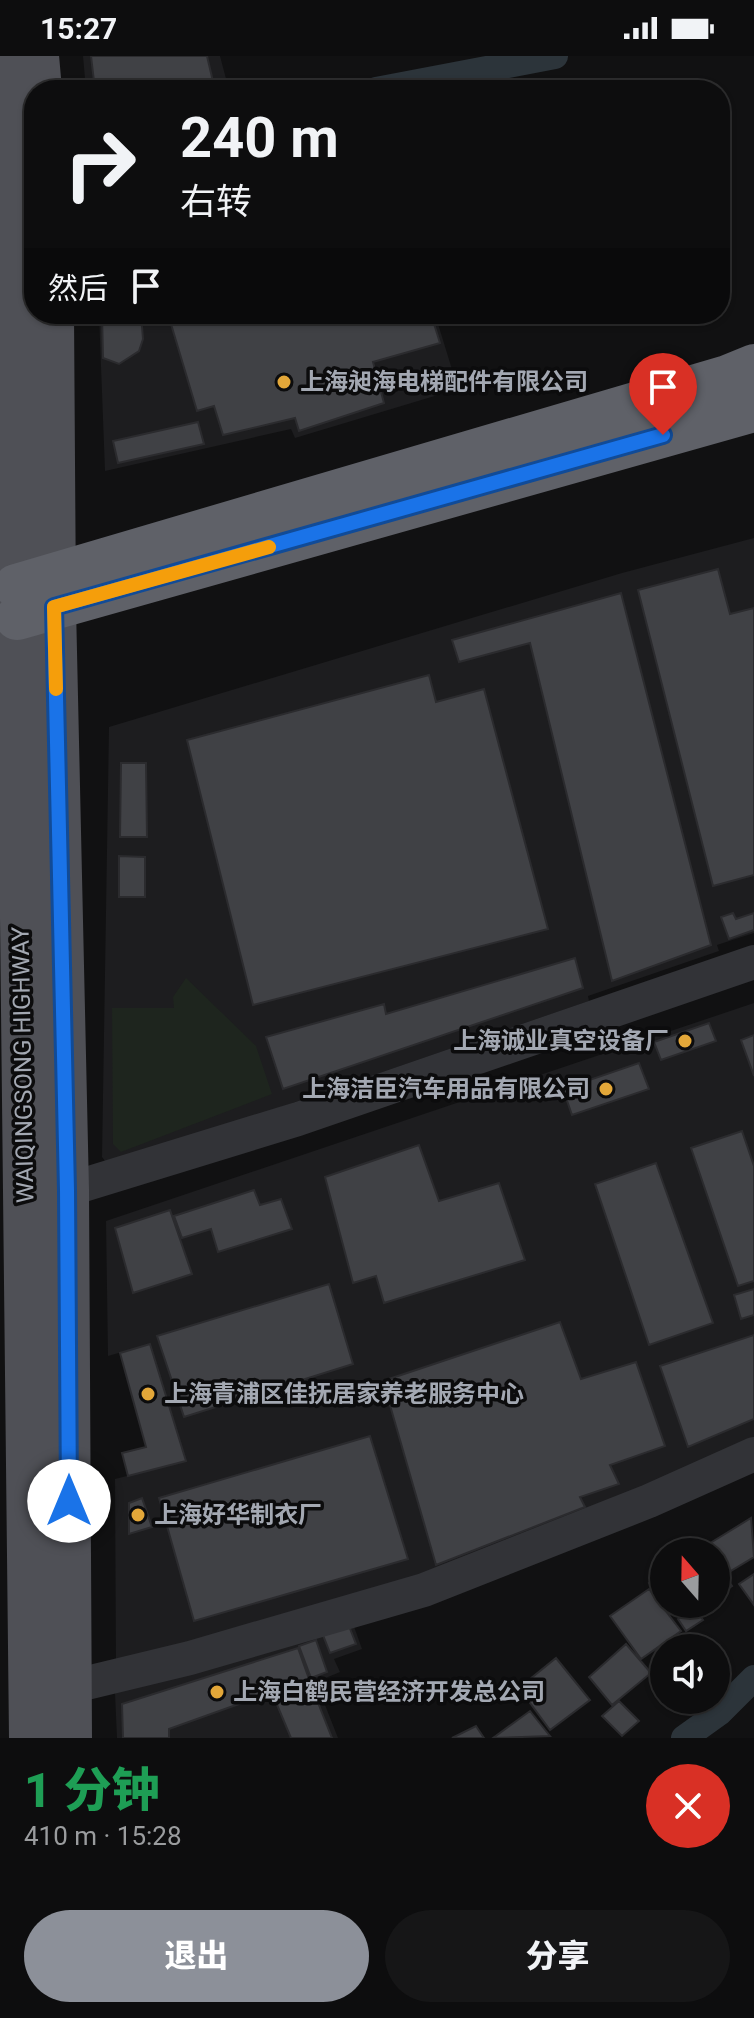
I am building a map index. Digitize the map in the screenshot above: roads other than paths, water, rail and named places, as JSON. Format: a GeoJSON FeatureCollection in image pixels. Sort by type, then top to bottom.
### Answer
{"type":"FeatureCollection","features":[{"type":"Feature","properties":{"kind":"highway"},"geometry":{"type":"LineString","coordinates":[[35,596],[754,366]]}},
{"type":"Feature","properties":{"kind":"highway"},"geometry":{"type":"LineString","coordinates":[[35,596],[754,410]]}},
{"type":"Feature","properties":{"kind":"main road","name":"WAIQINGSONG HIGHWAY"},"geometry":{"type":"LineString","coordinates":[[4,56],[6,162],[35,596],[67,1190],[70,1738]]}},
{"type":"Feature","properties":{"kind":"main road"},"geometry":{"type":"LineString","coordinates":[[37,56],[39,80]]}},
{"type":"Feature","properties":{"kind":"main road","name":"WAIQINGSONG HIGHWAY"},"geometry":{"type":"LineString","coordinates":[[31,1738],[14,1454],[10,890],[35,596],[51,324]]}},
{"type":"Feature","properties":{"kind":"street"},"geometry":{"type":"LineString","coordinates":[[67,1190],[298,1119],[754,962]]}},
{"type":"Feature","properties":{"kind":"street"},"geometry":{"type":"LineString","coordinates":[[70,1687],[190,1658],[424,1590],[649,1501],[754,1454]]}},
{"type":"Feature","properties":{"kind":"waterway"},"geometry":{"type":"LineString","coordinates":[[429,80],[555,56]]}},
{"type":"Feature","properties":{"kind":"waterway"},"geometry":{"type":"LineString","coordinates":[[684,1738],[719,1713],[754,1678]]}},
{"type":"Feature","properties":{"kind":"place","name":"上海昶海电梯配件有限公司"},"geometry":{"type":"Point","coordinates":[284,382]}},
{"type":"Feature","properties":{"kind":"place","name":"上海诚业真空设备厂"},"geometry":{"type":"Point","coordinates":[685,1041]}},
{"type":"Feature","properties":{"kind":"place","name":"上海洁臣汽车用品有限公司"},"geometry":{"type":"Point","coordinates":[606,1089]}},
{"type":"Feature","properties":{"kind":"place","name":"上海青浦区佳抚居家养老服务中心"},"geometry":{"type":"Point","coordinates":[148,1394]}},
{"type":"Feature","properties":{"kind":"place","name":"上海好华制衣厂"},"geometry":{"type":"Point","coordinates":[138,1515]}},
{"type":"Feature","properties":{"kind":"place","name":"上海白鹤民营经济开发总公司"},"geometry":{"type":"Point","coordinates":[217,1692]}}]}
